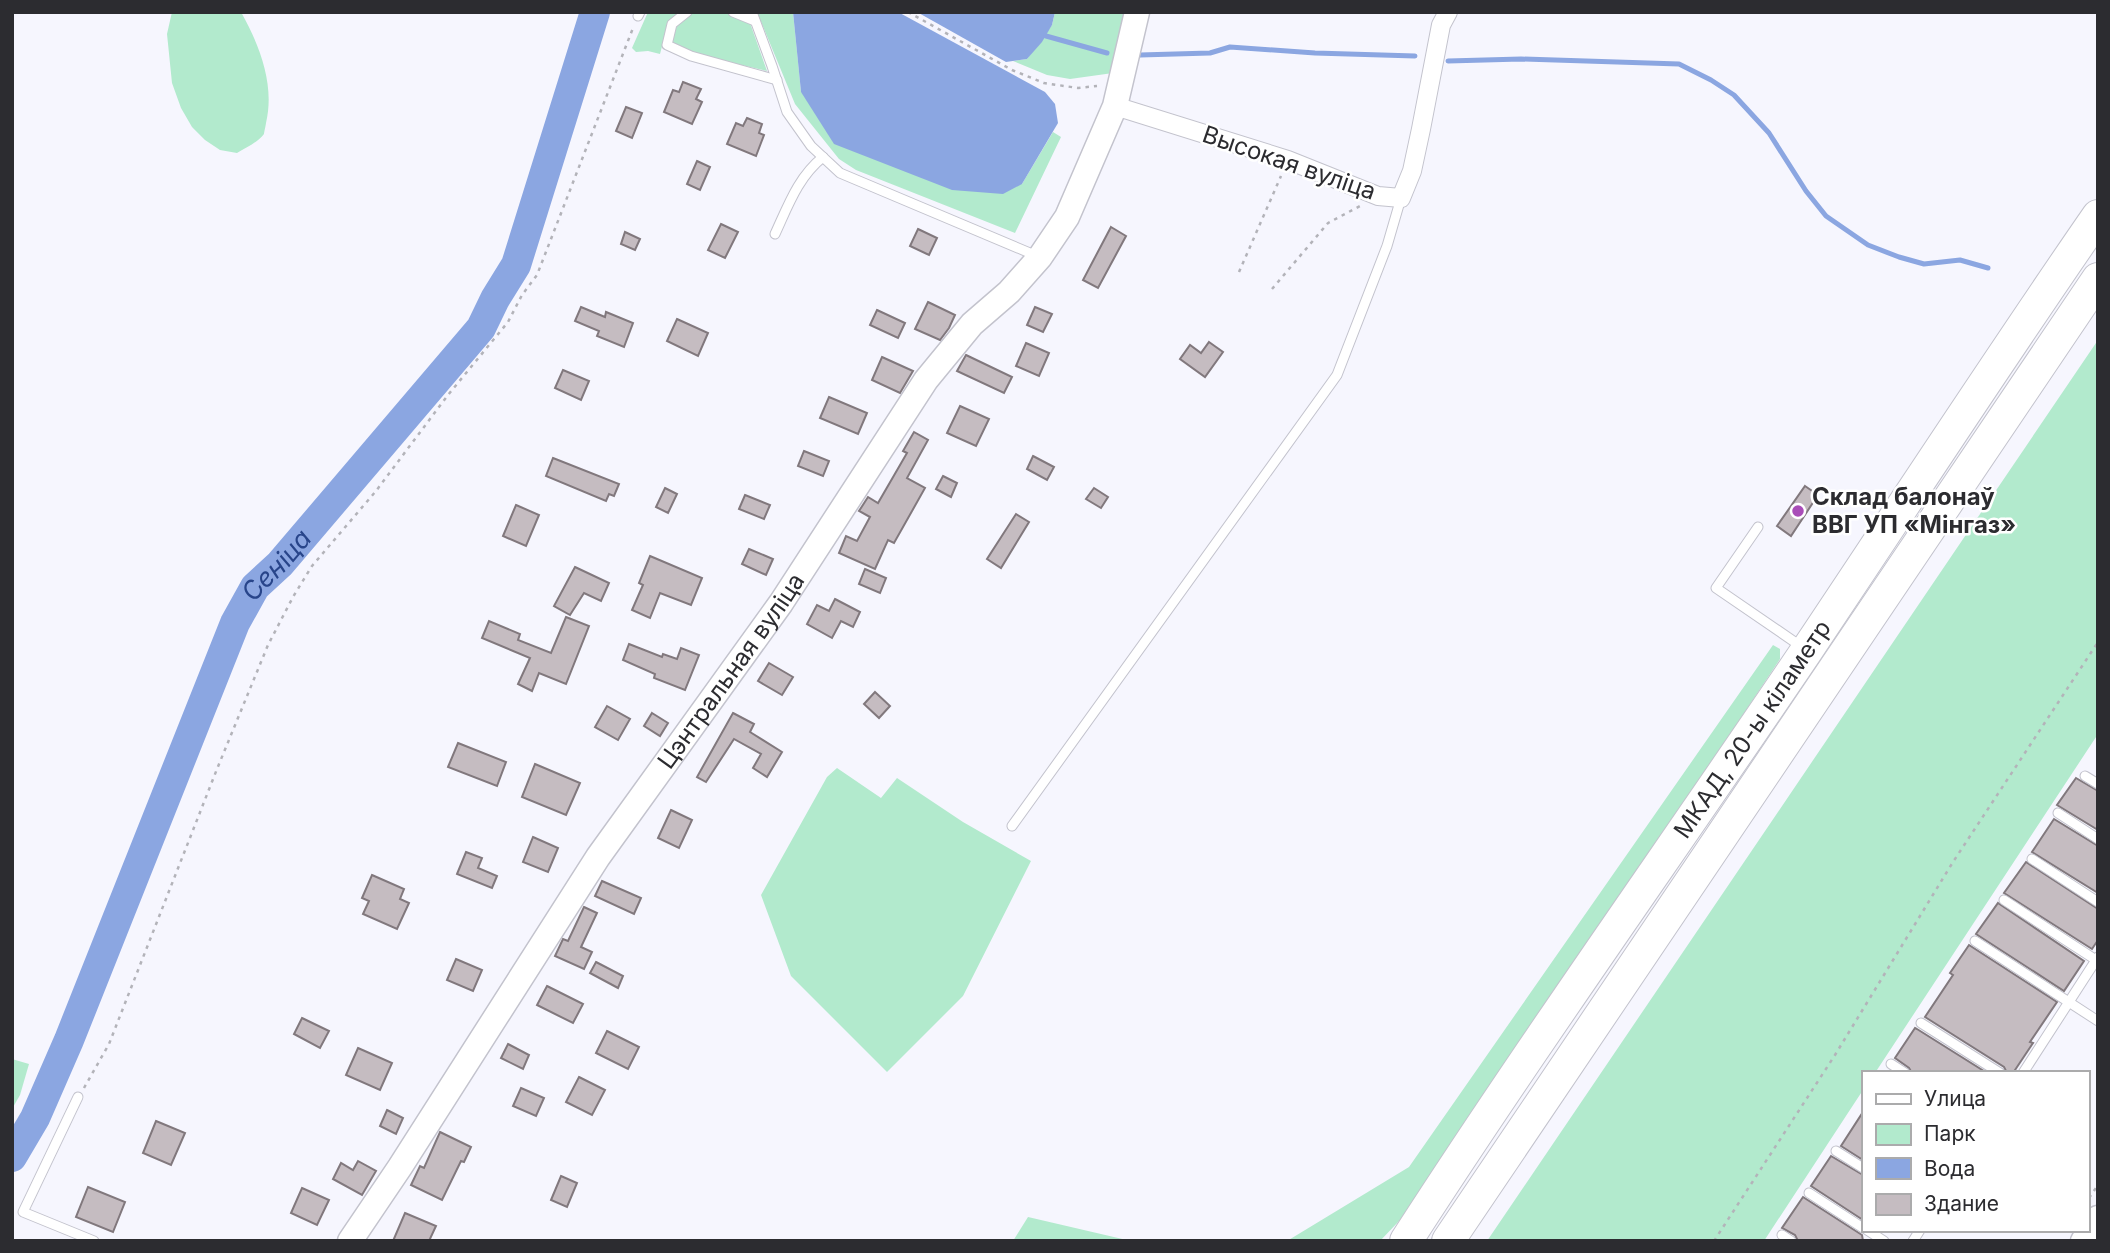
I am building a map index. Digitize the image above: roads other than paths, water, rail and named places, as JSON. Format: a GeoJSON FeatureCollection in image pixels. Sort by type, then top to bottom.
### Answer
{"type":"FeatureCollection","features":[{"type":"Feature","properties":{"kind":"highway","name":"МКАД, 20-ы кіламетр"},"geometry":{"type":"LineString","coordinates":[[1406,1241],[2098,216]]}},
{"type":"Feature","properties":{"kind":"highway","name":"МКАД, 20-ы кіламетр"},"geometry":{"type":"LineString","coordinates":[[1448,1241],[2098,279]]}},
{"type":"Feature","properties":{"kind":"highway"},"geometry":{"type":"LineString","coordinates":[[1393,1241],[1428,1207]]}},
{"type":"Feature","properties":{"kind":"street","name":"Цэнтральная вуліца"},"geometry":{"type":"LineString","coordinates":[[350,1241],[598,857],[781,603],[926,380],[972,324],[1009,292],[1040,257],[1067,217],[1117,95],[1137,12]]}},
{"type":"Feature","properties":{"kind":"street","name":"Высокая вуліца"},"geometry":{"type":"LineString","coordinates":[[1117,95],[1378,196],[1401,198],[1412,172],[1441,25],[1448,12]]}},
{"type":"Feature","properties":{"kind":"lane"},"geometry":{"type":"LineString","coordinates":[[687,12],[673,24],[667,45],[691,56],[777,80]]}},
{"type":"Feature","properties":{"kind":"lane"},"geometry":{"type":"LineString","coordinates":[[733,12],[753,17],[787,112],[811,146],[840,173],[1040,257]]}},
{"type":"Feature","properties":{"kind":"lane"},"geometry":{"type":"LineString","coordinates":[[775,234],[798,186],[810,168],[823,157]]}},
{"type":"Feature","properties":{"kind":"lane"},"geometry":{"type":"LineString","coordinates":[[1012,826],[1337,375],[1387,246],[1401,198]]}},
{"type":"Feature","properties":{"kind":"lane"},"geometry":{"type":"LineString","coordinates":[[1758,527],[1716,588],[1807,650]]}},
{"type":"Feature","properties":{"kind":"lane"},"geometry":{"type":"LineString","coordinates":[[2085,776],[2098,784]]}},
{"type":"Feature","properties":{"kind":"lane"},"geometry":{"type":"LineString","coordinates":[[2058,813],[2098,839]]}},
{"type":"Feature","properties":{"kind":"lane"},"geometry":{"type":"LineString","coordinates":[[2032,859],[2098,902]]}},
{"type":"Feature","properties":{"kind":"lane"},"geometry":{"type":"LineString","coordinates":[[2004,900],[2097,959],[2024,1071]]}},
{"type":"Feature","properties":{"kind":"lane"},"geometry":{"type":"LineString","coordinates":[[1975,941],[2098,1021]]}},
{"type":"Feature","properties":{"kind":"lane"},"geometry":{"type":"LineString","coordinates":[[1921,1023],[1997,1071]]}},
{"type":"Feature","properties":{"kind":"lane"},"geometry":{"type":"LineString","coordinates":[[1891,1064],[1902,1071]]}},
{"type":"Feature","properties":{"kind":"lane"},"geometry":{"type":"LineString","coordinates":[[78,1097],[23,1212],[94,1241]]}},
{"type":"Feature","properties":{"kind":"lane"},"geometry":{"type":"LineString","coordinates":[[1836,1151],[1862,1167]]}},
{"type":"Feature","properties":{"kind":"lane"},"geometry":{"type":"LineString","coordinates":[[1810,1193],[1862,1227]]}},
{"type":"Feature","properties":{"kind":"water"},"geometry":{"type":"Polygon","coordinates":[[[793,12],[898,12],[1045,92],[1055,104],[1058,123],[1022,184],[1003,194],[952,190],[834,144],[801,92],[793,12]]]}},
{"type":"Feature","properties":{"kind":"water"},"geometry":{"type":"Polygon","coordinates":[[[917,12],[1055,12],[1052,25],[1042,42],[1027,59],[1006,62],[917,12]]]}},
{"type":"Feature","properties":{"kind":"waterway","name":"Сеніца"},"geometry":{"type":"LineString","coordinates":[[12,1157],[35,1118],[69,1040],[235,623],[255,587],[280,564],[481,328],[516,265],[595,12]]}},
{"type":"Feature","properties":{"kind":"waterway"},"geometry":{"type":"LineString","coordinates":[[1046,36],[1107,53]]}},
{"type":"Feature","properties":{"kind":"waterway"},"geometry":{"type":"LineString","coordinates":[[1140,55],[1210,53],[1230,47],[1415,56]]}},
{"type":"Feature","properties":{"kind":"waterway"},"geometry":{"type":"LineString","coordinates":[[1448,61],[1521,59],[1679,64],[1734,95],[1769,133],[1806,191],[1826,216],[1868,245],[1924,264],[1960,260],[1988,268]]}},
{"type":"Feature","properties":{"kind":"place","name":"Склад балонаў ВВГ УП «Мінгаз»"},"geometry":{"type":"Point","coordinates":[1798,511]}}]}
